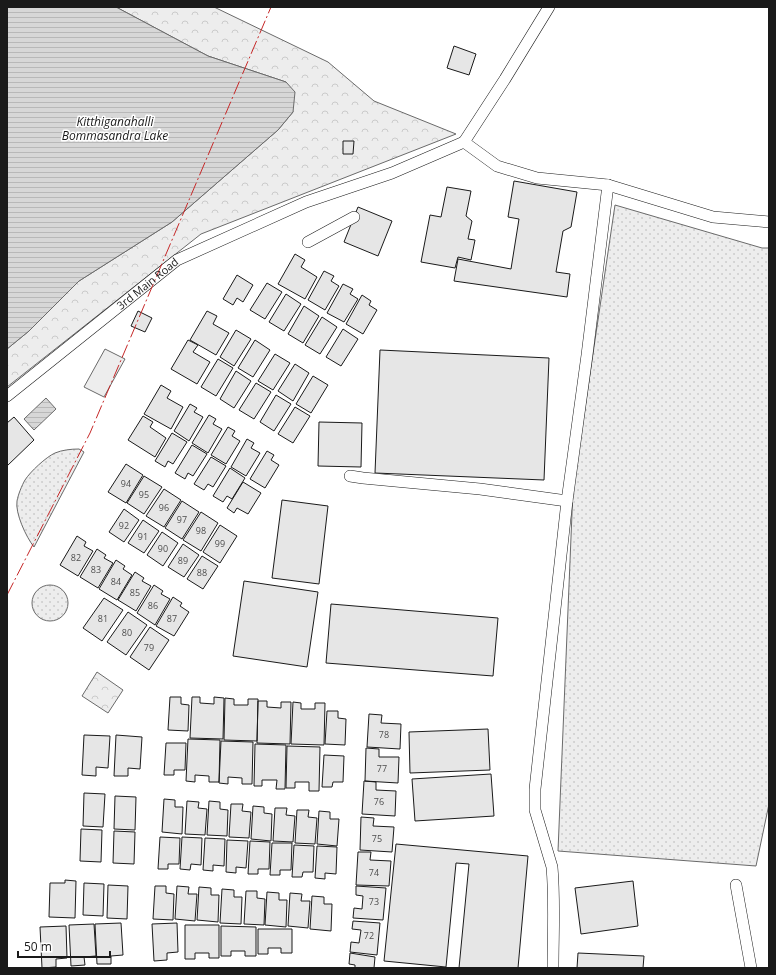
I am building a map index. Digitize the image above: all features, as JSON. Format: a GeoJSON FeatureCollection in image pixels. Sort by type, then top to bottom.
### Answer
{"type":"FeatureCollection","features":[{"type":"Feature","properties":{"kind":"street"},"geometry":{"type":"LineString","coordinates":[[549,7],[464,142],[497,166],[537,178],[608,185],[713,217],[769,222]]}},
{"type":"Feature","properties":{"kind":"street","name":"3rd Main Road"},"geometry":{"type":"LineString","coordinates":[[7,396],[177,260],[306,202],[392,173],[464,142]]}},
{"type":"Feature","properties":{"kind":"street"},"geometry":{"type":"LineString","coordinates":[[553,968],[554,893],[552,867],[535,810],[535,789],[568,501],[608,185]]}},
{"type":"Feature","properties":{"kind":"street"},"geometry":{"type":"LineString","coordinates":[[308,242],[354,218]]}},
{"type":"Feature","properties":{"kind":"street"},"geometry":{"type":"LineString","coordinates":[[350,476],[480,489],[568,501]]}},
{"type":"Feature","properties":{"kind":"street"},"geometry":{"type":"LineString","coordinates":[[736,885],[750,968]]}},
{"type":"Feature","properties":{"kind":"green space"},"geometry":{"type":"Polygon","coordinates":[[[116,7],[214,7],[328,62],[374,101],[456,134],[201,234],[7,387],[7,349],[29,331],[79,281],[172,222],[278,130],[293,112],[286,82],[208,56],[116,7]]]}},
{"type":"Feature","properties":{"kind":"green space"},"geometry":{"type":"Polygon","coordinates":[[[615,205],[762,248],[769,248],[769,804],[756,866],[558,851],[573,489],[615,205]]]}},
{"type":"Feature","properties":{"kind":"green space"},"geometry":{"type":"Polygon","coordinates":[[[79,449],[84,452],[34,547],[19,518],[17,501],[19,493],[27,477],[51,455],[64,450],[79,449]]]}},
{"type":"Feature","properties":{"kind":"green space"},"geometry":{"type":"Polygon","coordinates":[[[54,585],[63,590],[67,596],[67,610],[63,616],[54,621],[46,621],[37,616],[33,610],[32,599],[37,590],[43,586],[54,585]]]}},
{"type":"Feature","properties":{"kind":"green space"},"geometry":{"type":"Polygon","coordinates":[[[97,672],[123,690],[108,713],[82,696],[97,672]]]}},
{"type":"Feature","properties":{"kind":"shaded area"},"geometry":{"type":"Polygon","coordinates":[[[105,349],[125,359],[104,397],[84,387],[105,349]]]}},
{"type":"Feature","properties":{"kind":"water","name":"Kitthiganahalli Bommasandra Lake"},"geometry":{"type":"Polygon","coordinates":[[[7,7],[116,7],[208,56],[286,82],[295,92],[293,112],[278,130],[172,222],[79,281],[29,331],[7,349],[7,7]]]}},
{"type":"Feature","properties":{"kind":"water"},"geometry":{"type":"Polygon","coordinates":[[[46,398],[56,409],[34,430],[24,419],[46,398]]]}},
{"type":"Feature","properties":{"kind":"building"},"geometry":{"type":"Polygon","coordinates":[[[454,46],[476,54],[469,75],[447,68],[454,46]]]}},
{"type":"Feature","properties":{"kind":"building"},"geometry":{"type":"Polygon","coordinates":[[[343,141],[354,141],[353,154],[343,154],[343,141]]]}},
{"type":"Feature","properties":{"kind":"building"},"geometry":{"type":"Polygon","coordinates":[[[514,181],[577,192],[571,227],[563,231],[556,272],[570,274],[567,297],[454,281],[458,259],[511,269],[519,219],[508,217],[514,181]]]}},
{"type":"Feature","properties":{"kind":"building"},"geometry":{"type":"Polygon","coordinates":[[[447,187],[471,191],[466,216],[472,221],[468,239],[475,240],[471,260],[458,257],[455,268],[421,262],[430,215],[441,217],[447,187]]]}},
{"type":"Feature","properties":{"kind":"building"},"geometry":{"type":"Polygon","coordinates":[[[358,207],[392,221],[378,256],[344,242],[358,207]]]}},
{"type":"Feature","properties":{"kind":"building"},"geometry":{"type":"Polygon","coordinates":[[[295,254],[305,260],[301,267],[317,277],[305,299],[278,284],[295,254]]]}},
{"type":"Feature","properties":{"kind":"building"},"geometry":{"type":"Polygon","coordinates":[[[324,271],[334,276],[331,281],[339,286],[325,310],[308,300],[324,271]]]}},
{"type":"Feature","properties":{"kind":"building"},"geometry":{"type":"Polygon","coordinates":[[[237,275],[253,285],[243,302],[237,298],[233,305],[223,299],[237,275]]]}},
{"type":"Feature","properties":{"kind":"building"},"geometry":{"type":"Polygon","coordinates":[[[267,283],[282,292],[265,319],[250,310],[267,283]]]}},
{"type":"Feature","properties":{"kind":"building"},"geometry":{"type":"Polygon","coordinates":[[[343,284],[353,289],[350,294],[358,299],[344,322],[327,313],[343,284]]]}},
{"type":"Feature","properties":{"kind":"building"},"geometry":{"type":"Polygon","coordinates":[[[286,294],[301,304],[284,331],[269,322],[286,294]]]}},
{"type":"Feature","properties":{"kind":"building"},"geometry":{"type":"Polygon","coordinates":[[[362,295],[371,301],[369,305],[377,310],[363,334],[346,324],[362,295]]]}},
{"type":"Feature","properties":{"kind":"building"},"geometry":{"type":"Polygon","coordinates":[[[304,306],[319,316],[303,343],[288,334],[304,306]]]}},
{"type":"Feature","properties":{"kind":"building"},"geometry":{"type":"Polygon","coordinates":[[[138,311],[152,318],[145,332],[131,326],[138,311]]]}},
{"type":"Feature","properties":{"kind":"building"},"geometry":{"type":"Polygon","coordinates":[[[207,311],[217,316],[213,324],[229,333],[216,355],[190,340],[207,311]]]}},
{"type":"Feature","properties":{"kind":"building"},"geometry":{"type":"Polygon","coordinates":[[[322,317],[337,327],[320,354],[305,345],[322,317]]]}},
{"type":"Feature","properties":{"kind":"building"},"geometry":{"type":"Polygon","coordinates":[[[343,329],[358,339],[341,366],[326,357],[343,329]]]}},
{"type":"Feature","properties":{"kind":"building"},"geometry":{"type":"Polygon","coordinates":[[[236,330],[251,339],[234,366],[220,357],[236,330]]]}},
{"type":"Feature","properties":{"kind":"building"},"geometry":{"type":"Polygon","coordinates":[[[188,340],[198,345],[193,352],[210,362],[197,384],[171,369],[188,340]]]}},
{"type":"Feature","properties":{"kind":"building"},"geometry":{"type":"Polygon","coordinates":[[[255,340],[270,350],[253,377],[238,368],[255,340]]]}},
{"type":"Feature","properties":{"kind":"building"},"geometry":{"type":"Polygon","coordinates":[[[380,350],[549,358],[544,480],[375,473],[380,350]]]}},
{"type":"Feature","properties":{"kind":"building"},"geometry":{"type":"Polygon","coordinates":[[[275,354],[290,363],[273,390],[258,381],[275,354]]]}},
{"type":"Feature","properties":{"kind":"building"},"geometry":{"type":"Polygon","coordinates":[[[218,359],[233,368],[216,396],[201,387],[218,359]]]}},
{"type":"Feature","properties":{"kind":"building"},"geometry":{"type":"Polygon","coordinates":[[[295,364],[309,373],[293,401],[278,391],[295,364]]]}},
{"type":"Feature","properties":{"kind":"building"},"geometry":{"type":"Polygon","coordinates":[[[236,371],[251,381],[234,408],[220,399],[236,371]]]}},
{"type":"Feature","properties":{"kind":"building"},"geometry":{"type":"Polygon","coordinates":[[[313,376],[328,385],[311,413],[296,404],[313,376]]]}},
{"type":"Feature","properties":{"kind":"building"},"geometry":{"type":"Polygon","coordinates":[[[256,383],[271,392],[254,419],[239,410],[256,383]]]}},
{"type":"Feature","properties":{"kind":"building"},"geometry":{"type":"Polygon","coordinates":[[[161,385],[171,391],[167,398],[183,407],[171,429],[144,414],[161,385]]]}},
{"type":"Feature","properties":{"kind":"building"},"geometry":{"type":"Polygon","coordinates":[[[276,395],[291,404],[274,431],[260,422],[276,395]]]}},
{"type":"Feature","properties":{"kind":"building"},"geometry":{"type":"Polygon","coordinates":[[[190,404],[197,408],[194,412],[203,417],[189,441],[174,431],[190,404]]]}},
{"type":"Feature","properties":{"kind":"building"},"geometry":{"type":"Polygon","coordinates":[[[295,407],[310,416],[293,443],[278,434],[295,407]]]}},
{"type":"Feature","properties":{"kind":"building"},"geometry":{"type":"Polygon","coordinates":[[[209,415],[216,419],[213,424],[222,429],[208,453],[192,443],[209,415]]]}},
{"type":"Feature","properties":{"kind":"building"},"geometry":{"type":"Polygon","coordinates":[[[143,416],[153,422],[150,427],[166,438],[155,457],[128,440],[143,416]]]}},
{"type":"Feature","properties":{"kind":"building"},"geometry":{"type":"Polygon","coordinates":[[[14,417],[34,440],[7,466],[7,423],[14,417]]]}},
{"type":"Feature","properties":{"kind":"building"},"geometry":{"type":"Polygon","coordinates":[[[319,422],[362,423],[361,467],[318,466],[319,422]]]}},
{"type":"Feature","properties":{"kind":"building"},"geometry":{"type":"Polygon","coordinates":[[[228,427],[235,431],[232,436],[240,441],[226,464],[211,455],[228,427]]]}},
{"type":"Feature","properties":{"kind":"building"},"geometry":{"type":"Polygon","coordinates":[[[172,433],[187,442],[173,464],[168,461],[165,467],[155,461],[172,433]]]}},
{"type":"Feature","properties":{"kind":"building"},"geometry":{"type":"Polygon","coordinates":[[[247,439],[254,443],[251,448],[260,453],[246,476],[231,467],[247,439]]]}},
{"type":"Feature","properties":{"kind":"building"},"geometry":{"type":"Polygon","coordinates":[[[192,445],[207,454],[193,476],[188,473],[185,479],[175,473],[192,445]]]}},
{"type":"Feature","properties":{"kind":"building"},"geometry":{"type":"Polygon","coordinates":[[[267,451],[274,455],[271,460],[279,465],[265,488],[250,479],[267,451]]]}},
{"type":"Feature","properties":{"kind":"building"},"geometry":{"type":"Polygon","coordinates":[[[211,457],[226,466],[213,487],[208,484],[204,490],[194,484],[211,457]]]}},
{"type":"Feature","properties":{"kind":"building"},"geometry":{"type":"Polygon","coordinates":[[[126,464],[143,475],[126,503],[108,492],[126,464]]]}},
{"type":"Feature","properties":{"kind":"building"},"geometry":{"type":"Polygon","coordinates":[[[230,468],[245,478],[232,499],[227,496],[223,502],[213,496],[230,468]]]}},
{"type":"Feature","properties":{"kind":"building"},"geometry":{"type":"Polygon","coordinates":[[[144,476],[162,487],[144,514],[127,503],[144,476]]]}},
{"type":"Feature","properties":{"kind":"building"},"geometry":{"type":"Polygon","coordinates":[[[243,482],[261,493],[248,514],[237,508],[234,513],[227,508],[243,482]]]}},
{"type":"Feature","properties":{"kind":"building"},"geometry":{"type":"Polygon","coordinates":[[[164,489],[181,500],[164,527],[146,516],[164,489]]]}},
{"type":"Feature","properties":{"kind":"building"},"geometry":{"type":"Polygon","coordinates":[[[282,500],[328,506],[319,584],[272,578],[282,500]]]}},
{"type":"Feature","properties":{"kind":"building"},"geometry":{"type":"Polygon","coordinates":[[[182,501],[199,512],[182,539],[165,528],[182,501]]]}},
{"type":"Feature","properties":{"kind":"building"},"geometry":{"type":"Polygon","coordinates":[[[124,509],[139,520],[124,542],[109,532],[124,509]]]}},
{"type":"Feature","properties":{"kind":"building"},"geometry":{"type":"Polygon","coordinates":[[[201,512],[218,523],[201,551],[183,540],[201,512]]]}},
{"type":"Feature","properties":{"kind":"building"},"geometry":{"type":"Polygon","coordinates":[[[143,520],[159,531],[144,553],[128,543],[143,520]]]}},
{"type":"Feature","properties":{"kind":"building"},"geometry":{"type":"Polygon","coordinates":[[[220,525],[237,536],[220,563],[203,552],[220,525]]]}},
{"type":"Feature","properties":{"kind":"building"},"geometry":{"type":"Polygon","coordinates":[[[162,532],[178,543],[163,566],[147,555],[162,532]]]}},
{"type":"Feature","properties":{"kind":"building"},"geometry":{"type":"Polygon","coordinates":[[[77,536],[86,542],[84,546],[93,551],[78,576],[60,565],[77,536]]]}},
{"type":"Feature","properties":{"kind":"building"},"geometry":{"type":"Polygon","coordinates":[[[183,544],[199,555],[184,577],[168,567],[183,544]]]}},
{"type":"Feature","properties":{"kind":"building"},"geometry":{"type":"Polygon","coordinates":[[[97,549],[106,555],[104,558],[113,563],[98,588],[80,577],[97,549]]]}},
{"type":"Feature","properties":{"kind":"building"},"geometry":{"type":"Polygon","coordinates":[[[202,556],[218,566],[203,589],[187,579],[202,556]]]}},
{"type":"Feature","properties":{"kind":"building"},"geometry":{"type":"Polygon","coordinates":[[[116,560],[125,566],[123,569],[132,575],[117,600],[99,589],[116,560]]]}},
{"type":"Feature","properties":{"kind":"building"},"geometry":{"type":"Polygon","coordinates":[[[135,572],[144,578],[142,581],[151,586],[136,611],[118,600],[135,572]]]}},
{"type":"Feature","properties":{"kind":"building"},"geometry":{"type":"Polygon","coordinates":[[[244,581],[318,592],[307,667],[233,656],[244,581]]]}},
{"type":"Feature","properties":{"kind":"building"},"geometry":{"type":"Polygon","coordinates":[[[154,585],[163,591],[161,594],[170,599],[155,625],[137,613],[154,585]]]}},
{"type":"Feature","properties":{"kind":"building"},"geometry":{"type":"Polygon","coordinates":[[[173,597],[182,603],[180,606],[189,612],[174,636],[156,626],[173,597]]]}},
{"type":"Feature","properties":{"kind":"building"},"geometry":{"type":"Polygon","coordinates":[[[104,598],[123,610],[102,641],[83,628],[104,598]]]}},
{"type":"Feature","properties":{"kind":"building"},"geometry":{"type":"Polygon","coordinates":[[[331,604],[498,618],[493,676],[326,663],[331,604]]]}},
{"type":"Feature","properties":{"kind":"building"},"geometry":{"type":"Polygon","coordinates":[[[128,612],[147,625],[126,655],[107,642],[128,612]]]}},
{"type":"Feature","properties":{"kind":"building"},"geometry":{"type":"Polygon","coordinates":[[[150,627],[169,640],[149,670],[130,657],[150,627]]]}},
{"type":"Feature","properties":{"kind":"building"},"geometry":{"type":"Polygon","coordinates":[[[170,697],[181,697],[181,704],[189,705],[188,731],[168,730],[170,697]]]}},
{"type":"Feature","properties":{"kind":"building"},"geometry":{"type":"Polygon","coordinates":[[[192,697],[200,697],[200,703],[214,704],[214,697],[224,698],[223,739],[190,738],[192,697]]]}},
{"type":"Feature","properties":{"kind":"building"},"geometry":{"type":"Polygon","coordinates":[[[225,698],[234,699],[234,705],[248,705],[248,699],[258,699],[257,741],[224,740],[225,698]]]}},
{"type":"Feature","properties":{"kind":"building"},"geometry":{"type":"Polygon","coordinates":[[[258,701],[267,701],[267,707],[281,708],[281,702],[291,702],[290,744],[257,743],[258,701]]]}},
{"type":"Feature","properties":{"kind":"building"},"geometry":{"type":"Polygon","coordinates":[[[293,702],[301,703],[301,709],[315,709],[315,703],[325,703],[324,745],[291,744],[293,702]]]}},
{"type":"Feature","properties":{"kind":"building"},"geometry":{"type":"Polygon","coordinates":[[[327,711],[338,711],[338,718],[346,719],[345,745],[325,744],[327,711]]]}},
{"type":"Feature","properties":{"kind":"building"},"geometry":{"type":"Polygon","coordinates":[[[369,714],[382,715],[381,723],[401,724],[400,749],[367,747],[369,714]]]}},
{"type":"Feature","properties":{"kind":"building"},"geometry":{"type":"Polygon","coordinates":[[[488,729],[490,770],[410,773],[409,732],[488,729]]]}},
{"type":"Feature","properties":{"kind":"building"},"geometry":{"type":"Polygon","coordinates":[[[84,735],[110,736],[108,768],[96,767],[96,776],[82,775],[84,735]]]}},
{"type":"Feature","properties":{"kind":"building"},"geometry":{"type":"Polygon","coordinates":[[[116,735],[142,737],[140,769],[128,768],[128,776],[114,776],[116,735]]]}},
{"type":"Feature","properties":{"kind":"building"},"geometry":{"type":"Polygon","coordinates":[[[188,739],[220,740],[219,782],[209,782],[209,776],[195,775],[195,782],[186,781],[188,739]]]}},
{"type":"Feature","properties":{"kind":"building"},"geometry":{"type":"Polygon","coordinates":[[[221,741],[253,742],[252,784],[242,784],[242,778],[228,777],[228,784],[219,783],[221,741]]]}},
{"type":"Feature","properties":{"kind":"building"},"geometry":{"type":"Polygon","coordinates":[[[166,743],[186,743],[185,770],[174,770],[174,775],[164,775],[166,743]]]}},
{"type":"Feature","properties":{"kind":"building"},"geometry":{"type":"Polygon","coordinates":[[[255,744],[286,745],[285,789],[276,789],[277,780],[262,780],[262,786],[254,786],[255,744]]]}},
{"type":"Feature","properties":{"kind":"building"},"geometry":{"type":"Polygon","coordinates":[[[287,746],[320,747],[319,791],[309,791],[309,782],[295,782],[295,788],[286,788],[287,746]]]}},
{"type":"Feature","properties":{"kind":"building"},"geometry":{"type":"Polygon","coordinates":[[[366,748],[379,749],[379,757],[399,757],[398,783],[365,781],[366,748]]]}},
{"type":"Feature","properties":{"kind":"building"},"geometry":{"type":"Polygon","coordinates":[[[324,755],[344,756],[343,782],[333,782],[332,787],[322,787],[324,755]]]}},
{"type":"Feature","properties":{"kind":"building"},"geometry":{"type":"Polygon","coordinates":[[[491,774],[494,816],[415,821],[412,779],[491,774]]]}},
{"type":"Feature","properties":{"kind":"building"},"geometry":{"type":"Polygon","coordinates":[[[364,781],[376,782],[376,790],[396,791],[395,816],[362,814],[364,781]]]}},
{"type":"Feature","properties":{"kind":"building"},"geometry":{"type":"Polygon","coordinates":[[[84,793],[105,794],[103,827],[83,826],[84,793]]]}},
{"type":"Feature","properties":{"kind":"building"},"geometry":{"type":"Polygon","coordinates":[[[115,796],[136,797],[135,830],[114,829],[115,796]]]}},
{"type":"Feature","properties":{"kind":"building"},"geometry":{"type":"Polygon","coordinates":[[[164,799],[175,800],[175,807],[183,807],[182,834],[162,832],[164,799]]]}},
{"type":"Feature","properties":{"kind":"building"},"geometry":{"type":"Polygon","coordinates":[[[187,801],[199,802],[198,808],[207,809],[205,835],[185,834],[187,801]]]}},
{"type":"Feature","properties":{"kind":"building"},"geometry":{"type":"Polygon","coordinates":[[[209,801],[220,802],[220,809],[228,810],[227,836],[207,835],[209,801]]]}},
{"type":"Feature","properties":{"kind":"building"},"geometry":{"type":"Polygon","coordinates":[[[231,804],[243,804],[242,811],[251,812],[249,838],[229,837],[231,804]]]}},
{"type":"Feature","properties":{"kind":"building"},"geometry":{"type":"Polygon","coordinates":[[[253,806],[264,807],[264,813],[272,814],[271,841],[251,839],[253,806]]]}},
{"type":"Feature","properties":{"kind":"building"},"geometry":{"type":"Polygon","coordinates":[[[275,808],[287,808],[286,815],[295,816],[293,842],[273,841],[275,808]]]}},
{"type":"Feature","properties":{"kind":"building"},"geometry":{"type":"Polygon","coordinates":[[[297,810],[309,810],[308,817],[317,818],[315,844],[295,843],[297,810]]]}},
{"type":"Feature","properties":{"kind":"building"},"geometry":{"type":"Polygon","coordinates":[[[319,811],[330,812],[330,819],[339,819],[337,846],[317,844],[319,811]]]}},
{"type":"Feature","properties":{"kind":"building"},"geometry":{"type":"Polygon","coordinates":[[[361,817],[374,818],[373,826],[394,827],[392,852],[360,850],[361,817]]]}},
{"type":"Feature","properties":{"kind":"building"},"geometry":{"type":"Polygon","coordinates":[[[81,829],[102,830],[101,862],[80,861],[81,829]]]}},
{"type":"Feature","properties":{"kind":"building"},"geometry":{"type":"Polygon","coordinates":[[[114,831],[135,832],[134,864],[113,863],[114,831]]]}},
{"type":"Feature","properties":{"kind":"building"},"geometry":{"type":"Polygon","coordinates":[[[160,837],[180,838],[179,864],[168,864],[168,869],[158,869],[160,837]]]}},
{"type":"Feature","properties":{"kind":"building"},"geometry":{"type":"Polygon","coordinates":[[[182,837],[202,838],[201,865],[191,864],[190,870],[180,869],[182,837]]]}},
{"type":"Feature","properties":{"kind":"building"},"geometry":{"type":"Polygon","coordinates":[[[205,838],[225,839],[224,866],[213,865],[213,871],[203,870],[205,838]]]}},
{"type":"Feature","properties":{"kind":"building"},"geometry":{"type":"Polygon","coordinates":[[[227,840],[248,841],[246,868],[236,867],[236,873],[226,872],[227,840]]]}},
{"type":"Feature","properties":{"kind":"building"},"geometry":{"type":"Polygon","coordinates":[[[250,841],[270,842],[269,869],[258,869],[258,874],[248,874],[250,841]]]}},
{"type":"Feature","properties":{"kind":"building"},"geometry":{"type":"Polygon","coordinates":[[[272,843],[292,843],[291,870],[280,870],[280,875],[270,875],[272,843]]]}},
{"type":"Feature","properties":{"kind":"building"},"geometry":{"type":"Polygon","coordinates":[[[396,844],[528,856],[518,968],[459,968],[469,864],[456,863],[446,967],[384,961],[396,844]]]}},
{"type":"Feature","properties":{"kind":"building"},"geometry":{"type":"Polygon","coordinates":[[[294,845],[314,846],[313,872],[303,872],[302,877],[292,877],[294,845]]]}},
{"type":"Feature","properties":{"kind":"building"},"geometry":{"type":"Polygon","coordinates":[[[317,846],[337,847],[336,874],[325,873],[325,879],[315,878],[317,846]]]}},
{"type":"Feature","properties":{"kind":"building"},"geometry":{"type":"Polygon","coordinates":[[[358,852],[371,852],[370,860],[391,861],[389,886],[356,885],[358,852]]]}},
{"type":"Feature","properties":{"kind":"building"},"geometry":{"type":"Polygon","coordinates":[[[65,880],[76,881],[75,918],[49,917],[50,883],[65,883],[65,880]]]}},
{"type":"Feature","properties":{"kind":"building"},"geometry":{"type":"Polygon","coordinates":[[[633,881],[638,926],[581,934],[575,888],[633,881]]]}},
{"type":"Feature","properties":{"kind":"building"},"geometry":{"type":"Polygon","coordinates":[[[84,883],[104,884],[103,916],[83,915],[84,883]]]}},
{"type":"Feature","properties":{"kind":"building"},"geometry":{"type":"Polygon","coordinates":[[[108,885],[128,886],[127,919],[107,918],[108,885]]]}},
{"type":"Feature","properties":{"kind":"building"},"geometry":{"type":"Polygon","coordinates":[[[155,886],[166,886],[166,893],[174,894],[173,920],[153,919],[155,886]]]}},
{"type":"Feature","properties":{"kind":"building"},"geometry":{"type":"Polygon","coordinates":[[[177,886],[189,887],[188,894],[197,894],[195,921],[175,919],[177,886]]]}},
{"type":"Feature","properties":{"kind":"building"},"geometry":{"type":"Polygon","coordinates":[[[356,886],[386,888],[383,920],[353,918],[354,908],[362,909],[363,896],[356,895],[356,886]]]}},
{"type":"Feature","properties":{"kind":"building"},"geometry":{"type":"Polygon","coordinates":[[[199,887],[211,888],[211,895],[219,895],[218,922],[197,920],[199,887]]]}},
{"type":"Feature","properties":{"kind":"building"},"geometry":{"type":"Polygon","coordinates":[[[222,889],[234,890],[234,897],[242,897],[241,924],[220,923],[222,889]]]}},
{"type":"Feature","properties":{"kind":"building"},"geometry":{"type":"Polygon","coordinates":[[[246,891],[257,891],[257,898],[265,899],[264,925],[244,924],[246,891]]]}},
{"type":"Feature","properties":{"kind":"building"},"geometry":{"type":"Polygon","coordinates":[[[267,892],[279,893],[279,900],[287,900],[286,927],[265,925],[267,892]]]}},
{"type":"Feature","properties":{"kind":"building"},"geometry":{"type":"Polygon","coordinates":[[[290,893],[302,894],[301,901],[310,901],[308,928],[288,926],[290,893]]]}},
{"type":"Feature","properties":{"kind":"building"},"geometry":{"type":"Polygon","coordinates":[[[312,896],[324,897],[324,904],[332,904],[331,931],[310,929],[312,896]]]}},
{"type":"Feature","properties":{"kind":"building"},"geometry":{"type":"Polygon","coordinates":[[[353,921],[380,923],[377,955],[350,952],[351,942],[359,943],[361,930],[352,929],[353,921]]]}},
{"type":"Feature","properties":{"kind":"building"},"geometry":{"type":"Polygon","coordinates":[[[121,923],[123,955],[111,956],[111,964],[97,964],[95,924],[121,923]]]}},
{"type":"Feature","properties":{"kind":"building"},"geometry":{"type":"Polygon","coordinates":[[[177,923],[178,952],[167,953],[167,960],[154,961],[152,924],[177,923]]]}},
{"type":"Feature","properties":{"kind":"building"},"geometry":{"type":"Polygon","coordinates":[[[94,924],[96,956],[84,957],[85,965],[71,966],[69,925],[94,924]]]}},
{"type":"Feature","properties":{"kind":"building"},"geometry":{"type":"Polygon","coordinates":[[[185,925],[219,925],[219,958],[209,958],[209,953],[195,953],[195,959],[185,959],[185,925]]]}},
{"type":"Feature","properties":{"kind":"building"},"geometry":{"type":"Polygon","coordinates":[[[66,926],[67,958],[56,959],[56,967],[42,968],[40,927],[66,926]]]}},
{"type":"Feature","properties":{"kind":"building"},"geometry":{"type":"Polygon","coordinates":[[[221,926],[256,927],[256,956],[245,956],[245,951],[231,951],[231,956],[221,956],[221,926]]]}},
{"type":"Feature","properties":{"kind":"building"},"geometry":{"type":"Polygon","coordinates":[[[258,929],[292,929],[292,953],[281,953],[281,948],[268,948],[268,954],[258,954],[258,929]]]}},
{"type":"Feature","properties":{"kind":"building"},"geometry":{"type":"Polygon","coordinates":[[[350,953],[375,957],[374,968],[355,968],[355,965],[349,964],[350,953]]]}},
{"type":"Feature","properties":{"kind":"building"},"geometry":{"type":"Polygon","coordinates":[[[578,953],[644,956],[643,968],[577,968],[578,953]]]}},
{"type":"Feature","properties":{"kind":"power"},"geometry":{"type":"LineString","coordinates":[[7,595],[90,433],[271,7]]}}]}
